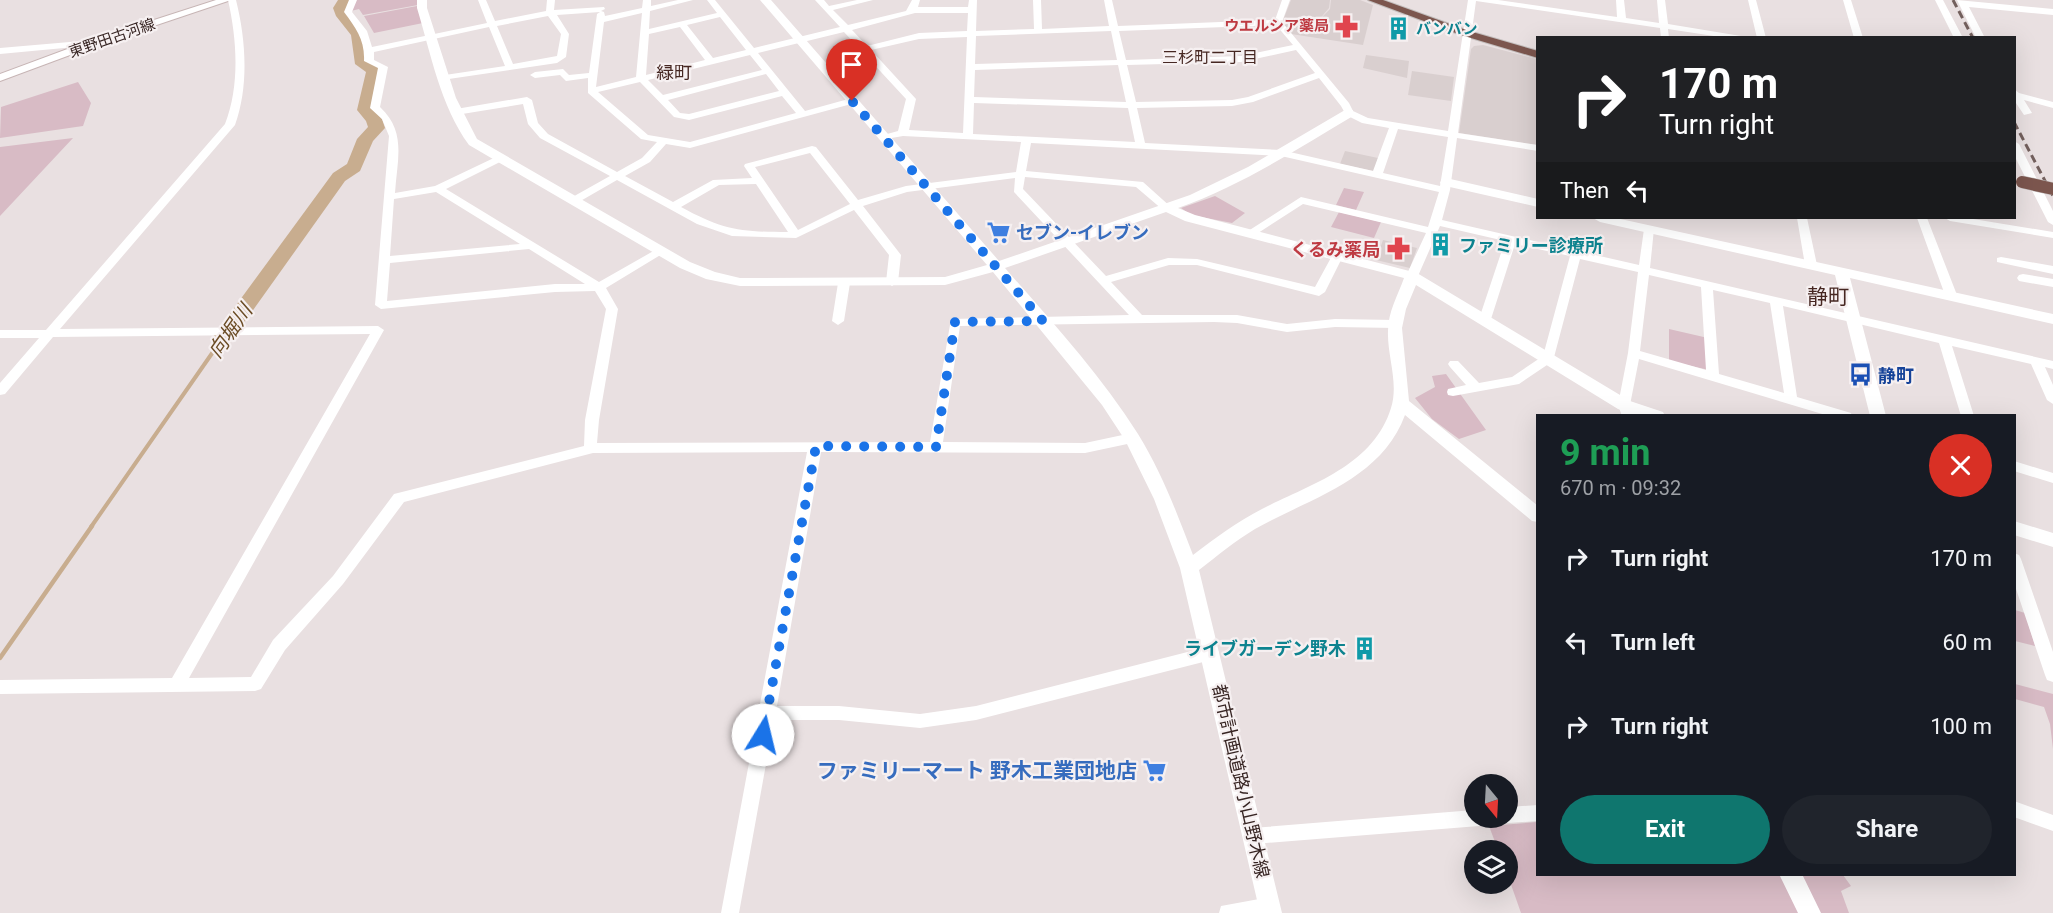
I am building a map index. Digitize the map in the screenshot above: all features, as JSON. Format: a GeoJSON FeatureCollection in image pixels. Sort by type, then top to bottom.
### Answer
{"type":"FeatureCollection","features":[{"type":"Feature","properties":{"kind":"highway"},"geometry":{"type":"LineString","coordinates":[[1373,0],[1465,33],[1536,54]]}},
{"type":"Feature","properties":{"kind":"highway"},"geometry":{"type":"LineString","coordinates":[[2018,181],[2053,189]]}},
{"type":"Feature","properties":{"kind":"street","name":"東野田古河線"},"geometry":{"type":"LineString","coordinates":[[0,78],[93,43],[226,0]]}},
{"type":"Feature","properties":{"kind":"street"},"geometry":{"type":"LineString","coordinates":[[0,391],[230,125],[239,98],[238,35],[232,0]]}},
{"type":"Feature","properties":{"kind":"street"},"geometry":{"type":"LineString","coordinates":[[353,0],[349,14],[363,31],[369,50],[369,61],[383,67],[375,108],[386,118],[394,136],[381,305],[555,288],[598,287],[661,251]]}},
{"type":"Feature","properties":{"kind":"street"},"geometry":{"type":"LineString","coordinates":[[422,0],[422,8],[456,112],[467,136],[480,148],[685,266],[728,281],[753,283],[945,281],[996,267],[1167,208],[1222,186],[1349,113]]}},
{"type":"Feature","properties":{"kind":"street"},"geometry":{"type":"LineString","coordinates":[[482,0],[510,67]]}},
{"type":"Feature","properties":{"kind":"street"},"geometry":{"type":"LineString","coordinates":[[445,78],[557,60],[561,57],[565,34],[550,12],[551,0]]}},
{"type":"Feature","properties":{"kind":"street"},"geometry":{"type":"LineString","coordinates":[[647,0],[641,78],[677,115],[689,117],[784,92]]}},
{"type":"Feature","properties":{"kind":"street"},"geometry":{"type":"LineString","coordinates":[[600,20],[689,0]]}},
{"type":"Feature","properties":{"kind":"street"},"geometry":{"type":"LineString","coordinates":[[711,0],[802,114]]}},
{"type":"Feature","properties":{"kind":"street","name":"都市計画道路小山野木線"},"geometry":{"type":"LineString","coordinates":[[765,0],[1028,303],[1108,401],[1132,438],[1163,499],[1189,568],[1211,653],[1270,910]]}},
{"type":"Feature","properties":{"kind":"street"},"geometry":{"type":"LineString","coordinates":[[819,0],[911,99],[903,133]]}},
{"type":"Feature","properties":{"kind":"street"},"geometry":{"type":"LineString","coordinates":[[828,9],[869,0]]}},
{"type":"Feature","properties":{"kind":"street"},"geometry":{"type":"LineString","coordinates":[[913,10],[915,0]]}},
{"type":"Feature","properties":{"kind":"street"},"geometry":{"type":"LineString","coordinates":[[1036,0],[1038,32]]}},
{"type":"Feature","properties":{"kind":"street"},"geometry":{"type":"LineString","coordinates":[[1108,0],[1141,146]]}},
{"type":"Feature","properties":{"kind":"street"},"geometry":{"type":"LineString","coordinates":[[1278,22],[1286,0]]}},
{"type":"Feature","properties":{"kind":"street"},"geometry":{"type":"LineString","coordinates":[[1189,568],[1247,525],[1344,476],[1366,461],[1394,426],[1401,403],[1396,324],[1412,276],[1434,226],[1445,186],[1465,33],[1472,0]]}},
{"type":"Feature","properties":{"kind":"street"},"geometry":{"type":"LineString","coordinates":[[1480,0],[1735,36]]}},
{"type":"Feature","properties":{"kind":"street"},"geometry":{"type":"LineString","coordinates":[[1620,0],[1622,20]]}},
{"type":"Feature","properties":{"kind":"street"},"geometry":{"type":"LineString","coordinates":[[1661,0],[1665,36]]}},
{"type":"Feature","properties":{"kind":"street"},"geometry":{"type":"LineString","coordinates":[[1752,0],[1761,36]]}},
{"type":"Feature","properties":{"kind":"street"},"geometry":{"type":"LineString","coordinates":[[1847,0],[1858,36]]}},
{"type":"Feature","properties":{"kind":"street"},"geometry":{"type":"LineString","coordinates":[[1936,0],[1958,36]]}},
{"type":"Feature","properties":{"kind":"street"},"geometry":{"type":"LineString","coordinates":[[1962,2],[2053,12]]}},
{"type":"Feature","properties":{"kind":"street"},"geometry":{"type":"LineString","coordinates":[[1962,2],[1980,36]]}},
{"type":"Feature","properties":{"kind":"street"},"geometry":{"type":"LineString","coordinates":[[369,50],[550,12],[602,4],[591,91]]}},
{"type":"Feature","properties":{"kind":"street"},"geometry":{"type":"LineString","coordinates":[[591,91],[913,10],[972,5],[968,138]]}},
{"type":"Feature","properties":{"kind":"street"},"geometry":{"type":"LineString","coordinates":[[644,33],[722,14]]}},
{"type":"Feature","properties":{"kind":"street"},"geometry":{"type":"LineString","coordinates":[[866,49],[919,36],[972,36],[1278,22]]}},
{"type":"Feature","properties":{"kind":"street"},"geometry":{"type":"LineString","coordinates":[[1278,22],[1346,105],[1349,113],[1365,121],[1536,148]]}},
{"type":"Feature","properties":{"kind":"street"},"geometry":{"type":"LineString","coordinates":[[682,24],[710,61]]}},
{"type":"Feature","properties":{"kind":"street"},"geometry":{"type":"LineString","coordinates":[[0,51],[93,43]]}},
{"type":"Feature","properties":{"kind":"street"},"geometry":{"type":"LineString","coordinates":[[970,67],[1241,59],[1298,46]]}},
{"type":"Feature","properties":{"kind":"street"},"geometry":{"type":"LineString","coordinates":[[661,99],[768,71]]}},
{"type":"Feature","properties":{"kind":"street"},"geometry":{"type":"LineString","coordinates":[[535,75],[563,72],[566,78],[593,75]]}},
{"type":"Feature","properties":{"kind":"street"},"geometry":{"type":"LineString","coordinates":[[969,100],[1132,105],[1232,103],[1250,100],[1321,74]]}},
{"type":"Feature","properties":{"kind":"street"},"geometry":{"type":"LineString","coordinates":[[591,91],[645,138],[690,145],[852,101]]}},
{"type":"Feature","properties":{"kind":"street"},"geometry":{"type":"LineString","coordinates":[[2016,93],[2053,105]]}},
{"type":"Feature","properties":{"kind":"street"},"geometry":{"type":"LineString","coordinates":[[2016,95],[2027,113]]}},
{"type":"Feature","properties":{"kind":"street"},"geometry":{"type":"LineString","coordinates":[[456,112],[527,100],[531,119],[536,129],[701,222],[732,233],[796,235],[857,205],[926,186],[1021,174],[1139,184],[1167,208],[1190,218],[1412,276],[1549,358],[1627,410],[1647,414]]}},
{"type":"Feature","properties":{"kind":"street"},"geometry":{"type":"LineString","coordinates":[[1377,175],[1394,126]]}},
{"type":"Feature","properties":{"kind":"street"},"geometry":{"type":"LineString","coordinates":[[884,138],[903,133],[1281,153],[1377,175],[1536,203]]}},
{"type":"Feature","properties":{"kind":"street"},"geometry":{"type":"LineString","coordinates":[[573,201],[646,160],[663,141]]}},
{"type":"Feature","properties":{"kind":"street"},"geometry":{"type":"LineString","coordinates":[[1026,141],[1018,190],[1138,318]]}},
{"type":"Feature","properties":{"kind":"street"},"geometry":{"type":"LineString","coordinates":[[2016,148],[2053,222]]}},
{"type":"Feature","properties":{"kind":"street"},"geometry":{"type":"LineString","coordinates":[[796,235],[749,166],[812,149],[895,255],[892,282]]}},
{"type":"Feature","properties":{"kind":"street"},"geometry":{"type":"LineString","coordinates":[[389,197],[438,189],[498,159]]}},
{"type":"Feature","properties":{"kind":"street"},"geometry":{"type":"LineString","coordinates":[[674,206],[717,182],[759,181]]}},
{"type":"Feature","properties":{"kind":"street"},"geometry":{"type":"LineString","coordinates":[[438,189],[598,287],[612,309],[592,420],[590,449]]}},
{"type":"Feature","properties":{"kind":"street"},"geometry":{"type":"LineString","coordinates":[[1251,234],[1301,200],[1511,239],[2053,365]]}},
{"type":"Feature","properties":{"kind":"street"},"geometry":{"type":"LineString","coordinates":[[1605,219],[2053,319]]}},
{"type":"Feature","properties":{"kind":"street"},"geometry":{"type":"LineString","coordinates":[[1802,219],[1811,265]]}},
{"type":"Feature","properties":{"kind":"street"},"geometry":{"type":"LineString","coordinates":[[1922,219],[1950,295]]}},
{"type":"Feature","properties":{"kind":"street"},"geometry":{"type":"LineString","coordinates":[[1956,219],[2053,235]]}},
{"type":"Feature","properties":{"kind":"street"},"geometry":{"type":"LineString","coordinates":[[1627,410],[1649,229]]}},
{"type":"Feature","properties":{"kind":"street"},"geometry":{"type":"LineString","coordinates":[[1485,319],[1511,239]]}},
{"type":"Feature","properties":{"kind":"street"},"geometry":{"type":"LineString","coordinates":[[384,260],[530,246]]}},
{"type":"Feature","properties":{"kind":"street"},"geometry":{"type":"LineString","coordinates":[[1453,392],[1515,381],[1549,358],[1576,254]]}},
{"type":"Feature","properties":{"kind":"street"},"geometry":{"type":"LineString","coordinates":[[1103,281],[1168,261],[1197,262],[1319,292],[1337,256]]}},
{"type":"Feature","properties":{"kind":"street"},"geometry":{"type":"LineString","coordinates":[[2001,260],[2053,270]]}},
{"type":"Feature","properties":{"kind":"street"},"geometry":{"type":"LineString","coordinates":[[1841,271],[1877,414]]}},
{"type":"Feature","properties":{"kind":"street"},"geometry":{"type":"LineString","coordinates":[[2023,278],[2053,283]]}},
{"type":"Feature","properties":{"kind":"street"},"geometry":{"type":"LineString","coordinates":[[838,321],[844,283]]}},
{"type":"Feature","properties":{"kind":"street"},"geometry":{"type":"LineString","coordinates":[[1707,285],[1713,375]]}},
{"type":"Feature","properties":{"kind":"street"},"geometry":{"type":"LineString","coordinates":[[1776,301],[1791,398]]}},
{"type":"Feature","properties":{"kind":"street"},"geometry":{"type":"LineString","coordinates":[[936,447],[955,322],[1138,318],[1237,319],[1287,328],[1335,324],[1396,324]]}},
{"type":"Feature","properties":{"kind":"street"},"geometry":{"type":"LineString","coordinates":[[0,334],[378,330],[178,683]]}},
{"type":"Feature","properties":{"kind":"street"},"geometry":{"type":"LineString","coordinates":[[1944,340],[1967,414]]}},
{"type":"Feature","properties":{"kind":"street"},"geometry":{"type":"LineString","coordinates":[[1634,353],[1840,414]]}},
{"type":"Feature","properties":{"kind":"street"},"geometry":{"type":"LineString","coordinates":[[2036,361],[2053,400]]}},
{"type":"Feature","properties":{"kind":"street"},"geometry":{"type":"LineString","coordinates":[[1454,364],[1476,388]]}},
{"type":"Feature","properties":{"kind":"street"},"geometry":{"type":"LineString","coordinates":[[1401,403],[1536,514]]}},
{"type":"Feature","properties":{"kind":"street"},"geometry":{"type":"LineString","coordinates":[[0,687],[178,683],[255,684],[279,645],[338,580],[399,498],[590,449],[816,446],[1085,448],[1132,438]]}},
{"type":"Feature","properties":{"kind":"street"},"geometry":{"type":"LineString","coordinates":[[730,913],[753,799],[766,713],[816,446]]}},
{"type":"Feature","properties":{"kind":"street"},"geometry":{"type":"LineString","coordinates":[[2016,467],[2053,478]]}},
{"type":"Feature","properties":{"kind":"street"},"geometry":{"type":"LineString","coordinates":[[2016,529],[2053,540]]}},
{"type":"Feature","properties":{"kind":"street"},"geometry":{"type":"LineString","coordinates":[[2016,565],[2053,675]]}},
{"type":"Feature","properties":{"kind":"street"},"geometry":{"type":"LineString","coordinates":[[766,713],[839,713],[920,721],[976,713],[1211,653]]}},
{"type":"Feature","properties":{"kind":"street"},"geometry":{"type":"LineString","coordinates":[[2016,810],[2053,823]]}},
{"type":"Feature","properties":{"kind":"street"},"geometry":{"type":"LineString","coordinates":[[1518,814],[1536,813]]}},
{"type":"Feature","properties":{"kind":"street"},"geometry":{"type":"LineString","coordinates":[[1253,836],[1464,819]]}},
{"type":"Feature","properties":{"kind":"street"},"geometry":{"type":"LineString","coordinates":[[1791,876],[1810,913]]}},
{"type":"Feature","properties":{"kind":"street"},"geometry":{"type":"LineString","coordinates":[[1228,913],[1270,910]]}},
{"type":"Feature","properties":{"kind":"shaded area"},"geometry":{"type":"Polygon","coordinates":[[[356,0],[420,0],[418,5],[363,15],[359,9],[351,11],[356,0]]]}},
{"type":"Feature","properties":{"kind":"shaded area"},"geometry":{"type":"Polygon","coordinates":[[[1291,0],[1330,0],[1329,8],[1318,21],[1330,9],[1331,0],[1360,0],[1373,5],[1363,45],[1291,34],[1282,23],[1291,0]]]}},
{"type":"Feature","properties":{"kind":"shaded area"},"geometry":{"type":"Polygon","coordinates":[[[417,6],[423,23],[374,33],[364,16],[417,6]]]}},
{"type":"Feature","properties":{"kind":"shaded area"},"geometry":{"type":"Polygon","coordinates":[[[1483,45],[1536,59],[1536,145],[1459,133],[1471,49],[1474,46],[1483,45]]]}},
{"type":"Feature","properties":{"kind":"shaded area"},"geometry":{"type":"Polygon","coordinates":[[[1366,55],[1409,61],[1407,78],[1363,68],[1366,55]]]}},
{"type":"Feature","properties":{"kind":"shaded area"},"geometry":{"type":"Polygon","coordinates":[[[1412,71],[1454,77],[1451,101],[1408,95],[1412,71]]]}},
{"type":"Feature","properties":{"kind":"shaded area"},"geometry":{"type":"Polygon","coordinates":[[[78,82],[91,103],[83,126],[0,138],[1,107],[78,82]]]}},
{"type":"Feature","properties":{"kind":"shaded area"},"geometry":{"type":"Polygon","coordinates":[[[73,138],[0,216],[0,147],[73,138]]]}},
{"type":"Feature","properties":{"kind":"shaded area"},"geometry":{"type":"Polygon","coordinates":[[[1345,151],[1378,158],[1374,171],[1340,164],[1345,151]]]}},
{"type":"Feature","properties":{"kind":"shaded area"},"geometry":{"type":"Polygon","coordinates":[[[1344,188],[1364,192],[1356,210],[1336,205],[1344,188]]]}},
{"type":"Feature","properties":{"kind":"shaded area"},"geometry":{"type":"Polygon","coordinates":[[[1215,196],[1245,213],[1232,223],[1191,215],[1181,208],[1215,196]]]}},
{"type":"Feature","properties":{"kind":"shaded area"},"geometry":{"type":"Polygon","coordinates":[[[1339,212],[1381,222],[1374,238],[1331,227],[1339,212]]]}},
{"type":"Feature","properties":{"kind":"shaded area"},"geometry":{"type":"Polygon","coordinates":[[[1383,240],[1417,248],[1410,268],[1376,260],[1383,240]]]}},
{"type":"Feature","properties":{"kind":"shaded area"},"geometry":{"type":"Polygon","coordinates":[[[1669,329],[1708,338],[1709,370],[1669,361],[1669,329]]]}},
{"type":"Feature","properties":{"kind":"shaded area"},"geometry":{"type":"Polygon","coordinates":[[[1446,374],[1486,430],[1459,439],[1432,419],[1415,398],[1435,387],[1432,376],[1446,374]]]}},
{"type":"Feature","properties":{"kind":"shaded area"},"geometry":{"type":"Polygon","coordinates":[[[2016,610],[2025,613],[2035,646],[2016,641],[2016,610]]]}},
{"type":"Feature","properties":{"kind":"shaded area"},"geometry":{"type":"Polygon","coordinates":[[[2016,684],[2053,694],[2053,749],[2050,724],[2044,707],[2016,699],[2016,684]]]}},
{"type":"Feature","properties":{"kind":"shaded area"},"geometry":{"type":"Polygon","coordinates":[[[1536,822],[1536,876],[1786,876],[1804,913],[1521,913],[1514,894],[1518,894],[1518,840],[1494,840],[1490,828],[1518,828],[1518,824],[1536,822]]]}},
{"type":"Feature","properties":{"kind":"shaded area"},"geometry":{"type":"Polygon","coordinates":[[[1801,876],[1844,876],[1851,886],[1841,891],[1849,913],[1820,913],[1801,876]]]}},
{"type":"Feature","properties":{"kind":"waterway","name":"向堀川"},"geometry":{"type":"LineString","coordinates":[[222,339],[339,177],[354,167],[365,139],[377,128],[374,119],[365,110],[374,70],[363,64],[358,34],[343,16],[340,8],[345,0]]}},
{"type":"Feature","properties":{"kind":"waterway","name":"向堀川"},"geometry":{"type":"LineString","coordinates":[[91,527],[222,339]]}},
{"type":"Feature","properties":{"kind":"waterway","name":"向堀川"},"geometry":{"type":"LineString","coordinates":[[0,658],[92,526]]}},
{"type":"Feature","properties":{"kind":"railway"},"geometry":{"type":"LineString","coordinates":[[1953,0],[1972,36]]}},
{"type":"Feature","properties":{"kind":"railway"},"geometry":{"type":"LineString","coordinates":[[2016,126],[2053,196]]}},
{"type":"Feature","properties":{"kind":"place","name":"ウエルシア薬局"},"geometry":{"type":"Point","coordinates":[1347,26]}},
{"type":"Feature","properties":{"kind":"place","name":"バンバン"},"geometry":{"type":"Point","coordinates":[1398,29]}},
{"type":"Feature","properties":{"kind":"place","name":"セブン-イレブン"},"geometry":{"type":"Point","coordinates":[998,232]}},
{"type":"Feature","properties":{"kind":"place","name":"ファミリー診療所"},"geometry":{"type":"Point","coordinates":[1441,245]}},
{"type":"Feature","properties":{"kind":"place","name":"くるみ薬局"},"geometry":{"type":"Point","coordinates":[1398,249]}},
{"type":"Feature","properties":{"kind":"place","name":"静町"},"geometry":{"type":"Point","coordinates":[1860,375]}},
{"type":"Feature","properties":{"kind":"place","name":"ライブガーデン野木"},"geometry":{"type":"Point","coordinates":[1364,648]}},
{"type":"Feature","properties":{"kind":"place","name":"ファミリーマート 野木工業団地店"},"geometry":{"type":"Point","coordinates":[1155,771]}},
{"type":"Feature","properties":{"kind":"district","name":"三杉町二丁目"},"geometry":{"type":"Point","coordinates":[1210,57]}},
{"type":"Feature","properties":{"kind":"district","name":"緑町"},"geometry":{"type":"Point","coordinates":[674,72]}},
{"type":"Feature","properties":{"kind":"district","name":"静町"},"geometry":{"type":"Point","coordinates":[1828,297]}},
{"type":"Feature","properties":{"kind":"route"},"geometry":{"type":"LineString","coordinates":[[763,735],[816,446],[936,447],[955,322],[1043,321],[852,101]]}}]}
